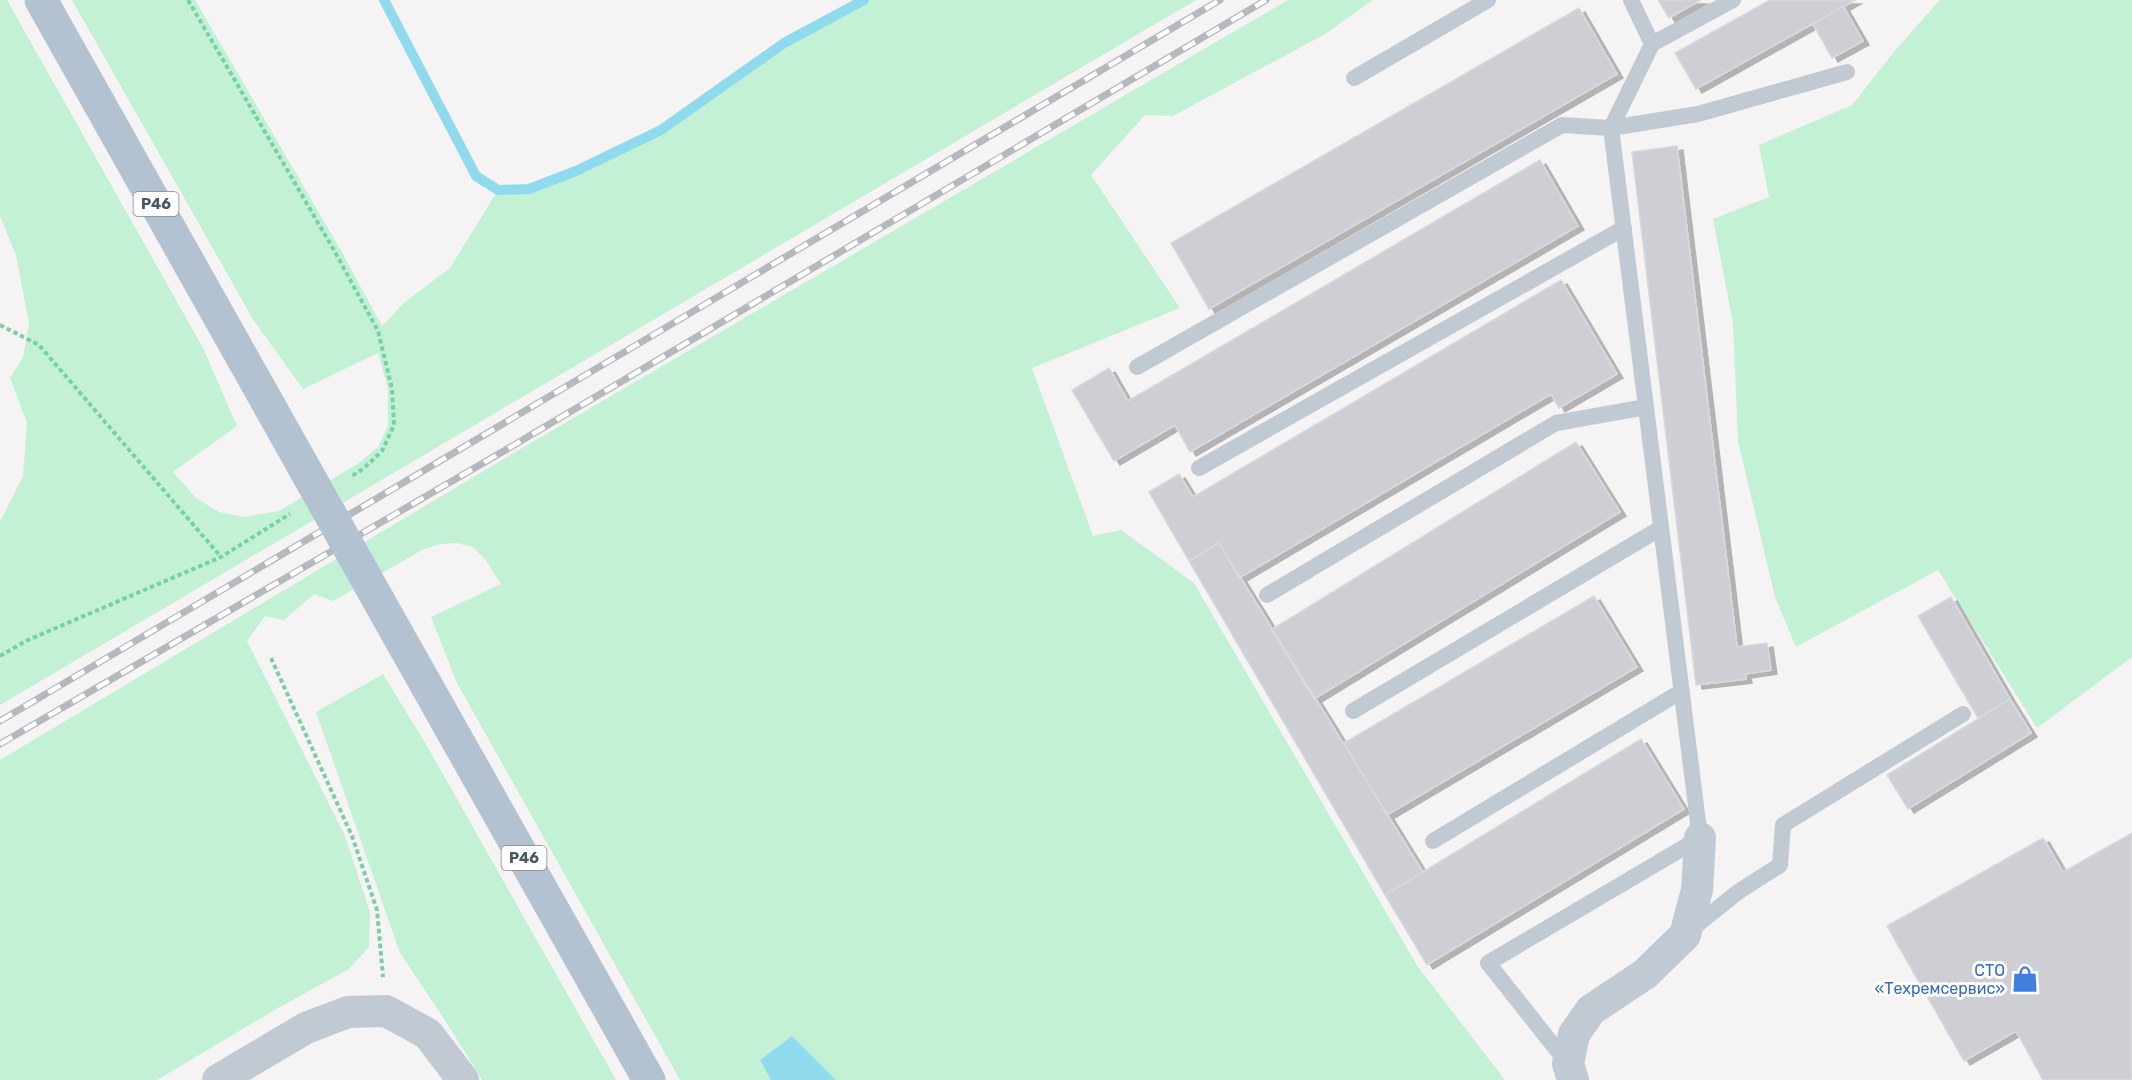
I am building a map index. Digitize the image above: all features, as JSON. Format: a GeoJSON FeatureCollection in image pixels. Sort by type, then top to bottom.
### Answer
{"type":"FeatureCollection","features":[{"type":"Feature","properties":{"kind":"main road","name":"Р46"},"geometry":{"type":"LineString","coordinates":[[41,0],[649,1080]]}},
{"type":"Feature","properties":{"kind":"street"},"geometry":{"type":"LineString","coordinates":[[1571,1072],[1574,1034],[1591,1010],[1645,974],[1684,935],[1697,890],[1700,838]]}},
{"type":"Feature","properties":{"kind":"street"},"geometry":{"type":"LineString","coordinates":[[218,1080],[306,1028],[348,1012],[386,1011],[428,1034],[463,1080]]}},
{"type":"Feature","properties":{"kind":"lane"},"geometry":{"type":"LineString","coordinates":[[1354,78],[1488,0]]}},
{"type":"Feature","properties":{"kind":"lane"},"geometry":{"type":"LineString","coordinates":[[1630,0],[1653,44]]}},
{"type":"Feature","properties":{"kind":"lane"},"geometry":{"type":"LineString","coordinates":[[1571,1072],[1488,963],[1700,838],[1611,128],[1653,44],[1732,0]]}},
{"type":"Feature","properties":{"kind":"lane"},"geometry":{"type":"LineString","coordinates":[[1137,367],[1562,125],[1611,128],[1698,114],[1847,72]]}},
{"type":"Feature","properties":{"kind":"lane"},"geometry":{"type":"LineString","coordinates":[[1199,468],[1624,228]]}},
{"type":"Feature","properties":{"kind":"lane"},"geometry":{"type":"LineString","coordinates":[[1268,595],[1556,423],[1646,408]]}},
{"type":"Feature","properties":{"kind":"lane"},"geometry":{"type":"LineString","coordinates":[[1353,711],[1661,528]]}},
{"type":"Feature","properties":{"kind":"lane"},"geometry":{"type":"LineString","coordinates":[[1433,841],[1682,692]]}},
{"type":"Feature","properties":{"kind":"lane"},"geometry":{"type":"LineString","coordinates":[[1684,935],[1738,892],[1780,865],[1783,825],[1963,714]]}},
{"type":"Feature","properties":{"kind":"path"},"geometry":{"type":"LineString","coordinates":[[188,0],[335,252],[378,331],[393,389],[394,425],[382,451],[363,469],[343,482]]}},
{"type":"Feature","properties":{"kind":"path"},"geometry":{"type":"LineString","coordinates":[[0,326],[39,345],[221,557]]}},
{"type":"Feature","properties":{"kind":"path"},"geometry":{"type":"LineString","coordinates":[[0,656],[28,640],[221,557],[292,513]]}},
{"type":"Feature","properties":{"kind":"path"},"geometry":{"type":"LineString","coordinates":[[271,658],[352,836],[377,910],[386,1011]]}},
{"type":"Feature","properties":{"kind":"green space"},"geometry":{"type":"Polygon","coordinates":[[[0,0],[7,0],[203,348],[237,426],[173,472],[196,498],[219,512],[244,517],[279,511],[359,463],[378,447],[388,426],[388,389],[378,353],[303,389],[254,321],[72,0],[195,0],[340,249],[382,326],[405,302],[450,268],[498,190],[530,189],[576,171],[661,130],[784,43],[864,0],[1196,0],[0,705],[0,522],[23,476],[27,423],[10,378],[23,357],[29,324],[16,255],[0,216],[0,0]]]}},
{"type":"Feature","properties":{"kind":"green space"},"geometry":{"type":"Polygon","coordinates":[[[1288,0],[1373,0],[1325,34],[1173,116],[1145,115],[1091,175],[1180,308],[1032,368],[1093,536],[1121,530],[1194,583],[1418,967],[1505,1080],[836,1080],[792,1036],[760,1060],[771,1080],[680,1080],[457,683],[431,617],[501,584],[485,559],[473,547],[457,543],[440,544],[422,550],[333,601],[314,594],[284,620],[265,616],[247,641],[345,836],[370,912],[369,947],[349,969],[157,1080],[0,1080],[0,760],[517,451],[1288,0]]]}},
{"type":"Feature","properties":{"kind":"green space"},"geometry":{"type":"Polygon","coordinates":[[[1940,0],[2132,0],[2132,657],[2037,728],[1938,570],[1796,647],[1775,597],[1738,441],[1733,323],[1713,219],[1769,197],[1759,145],[1852,105],[1897,48],[1940,0]]]}},
{"type":"Feature","properties":{"kind":"green space"},"geometry":{"type":"Polygon","coordinates":[[[383,674],[427,746],[616,1080],[482,1080],[400,953],[316,712],[383,674]]]}},
{"type":"Feature","properties":{"kind":"water"},"geometry":{"type":"Polygon","coordinates":[[[792,1036],[836,1080],[771,1080],[760,1060],[792,1036]]]}},
{"type":"Feature","properties":{"kind":"building"},"geometry":{"type":"Polygon","coordinates":[[[1658,0],[1701,0],[1669,18],[1658,0]]]}},
{"type":"Feature","properties":{"kind":"building"},"geometry":{"type":"Polygon","coordinates":[[[1770,0],[1855,0],[1696,89],[1675,53],[1770,0]]]}},
{"type":"Feature","properties":{"kind":"building"},"geometry":{"type":"Polygon","coordinates":[[[1843,6],[1863,41],[1832,58],[1813,24],[1843,6]]]}},
{"type":"Feature","properties":{"kind":"building"},"geometry":{"type":"Polygon","coordinates":[[[1579,8],[1617,74],[1209,309],[1171,243],[1579,8]]]}},
{"type":"Feature","properties":{"kind":"building"},"geometry":{"type":"Polygon","coordinates":[[[1677,146],[1737,647],[1767,643],[1771,670],[1745,674],[1746,679],[1696,685],[1632,152],[1677,146]]]}},
{"type":"Feature","properties":{"kind":"building"},"geometry":{"type":"Polygon","coordinates":[[[1540,160],[1578,226],[1190,452],[1175,425],[1114,461],[1072,390],[1109,368],[1128,401],[1540,160]]]}},
{"type":"Feature","properties":{"kind":"building"},"geometry":{"type":"Polygon","coordinates":[[[1561,280],[1617,374],[1559,408],[1551,394],[1239,578],[1219,543],[1189,561],[1149,492],[1179,474],[1193,497],[1561,280]]]}},
{"type":"Feature","properties":{"kind":"building"},"geometry":{"type":"Polygon","coordinates":[[[1576,442],[1620,512],[1314,699],[1271,630],[1576,442]]]}},
{"type":"Feature","properties":{"kind":"building"},"geometry":{"type":"Polygon","coordinates":[[[1219,543],[1423,872],[1385,895],[1189,561],[1219,543]]]}},
{"type":"Feature","properties":{"kind":"building"},"geometry":{"type":"Polygon","coordinates":[[[1594,596],[1637,667],[1387,815],[1344,743],[1594,596]]]}},
{"type":"Feature","properties":{"kind":"building"},"geometry":{"type":"Polygon","coordinates":[[[1951,597],[2010,699],[1978,718],[1918,616],[1951,597]]]}},
{"type":"Feature","properties":{"kind":"building"},"geometry":{"type":"Polygon","coordinates":[[[2010,699],[2031,733],[1908,809],[1887,775],[2010,699]]]}},
{"type":"Feature","properties":{"kind":"building"},"geometry":{"type":"Polygon","coordinates":[[[1641,739],[1684,809],[1427,965],[1385,895],[1641,739]]]}},
{"type":"Feature","properties":{"kind":"building","name":"СТО «Техремсервис»"},"geometry":{"type":"Polygon","coordinates":[[[2132,833],[2132,1080],[2043,1080],[2016,1031],[1964,1061],[1887,926],[2043,838],[2063,872],[2132,833]]]}},
{"type":"Feature","properties":{"kind":"waterway"},"geometry":{"type":"LineString","coordinates":[[384,0],[476,176],[498,190],[529,189],[576,171],[661,130],[784,43],[864,0]]}},
{"type":"Feature","properties":{"kind":"railway"},"geometry":{"type":"LineString","coordinates":[[0,721],[1220,0]]}},
{"type":"Feature","properties":{"kind":"railway"},"geometry":{"type":"LineString","coordinates":[[0,744],[514,445],[1266,0]]}},
{"type":"Feature","properties":{"kind":"place","name":"СТО «Техремсервис»"},"geometry":{"type":"Point","coordinates":[2025,979]}}]}
